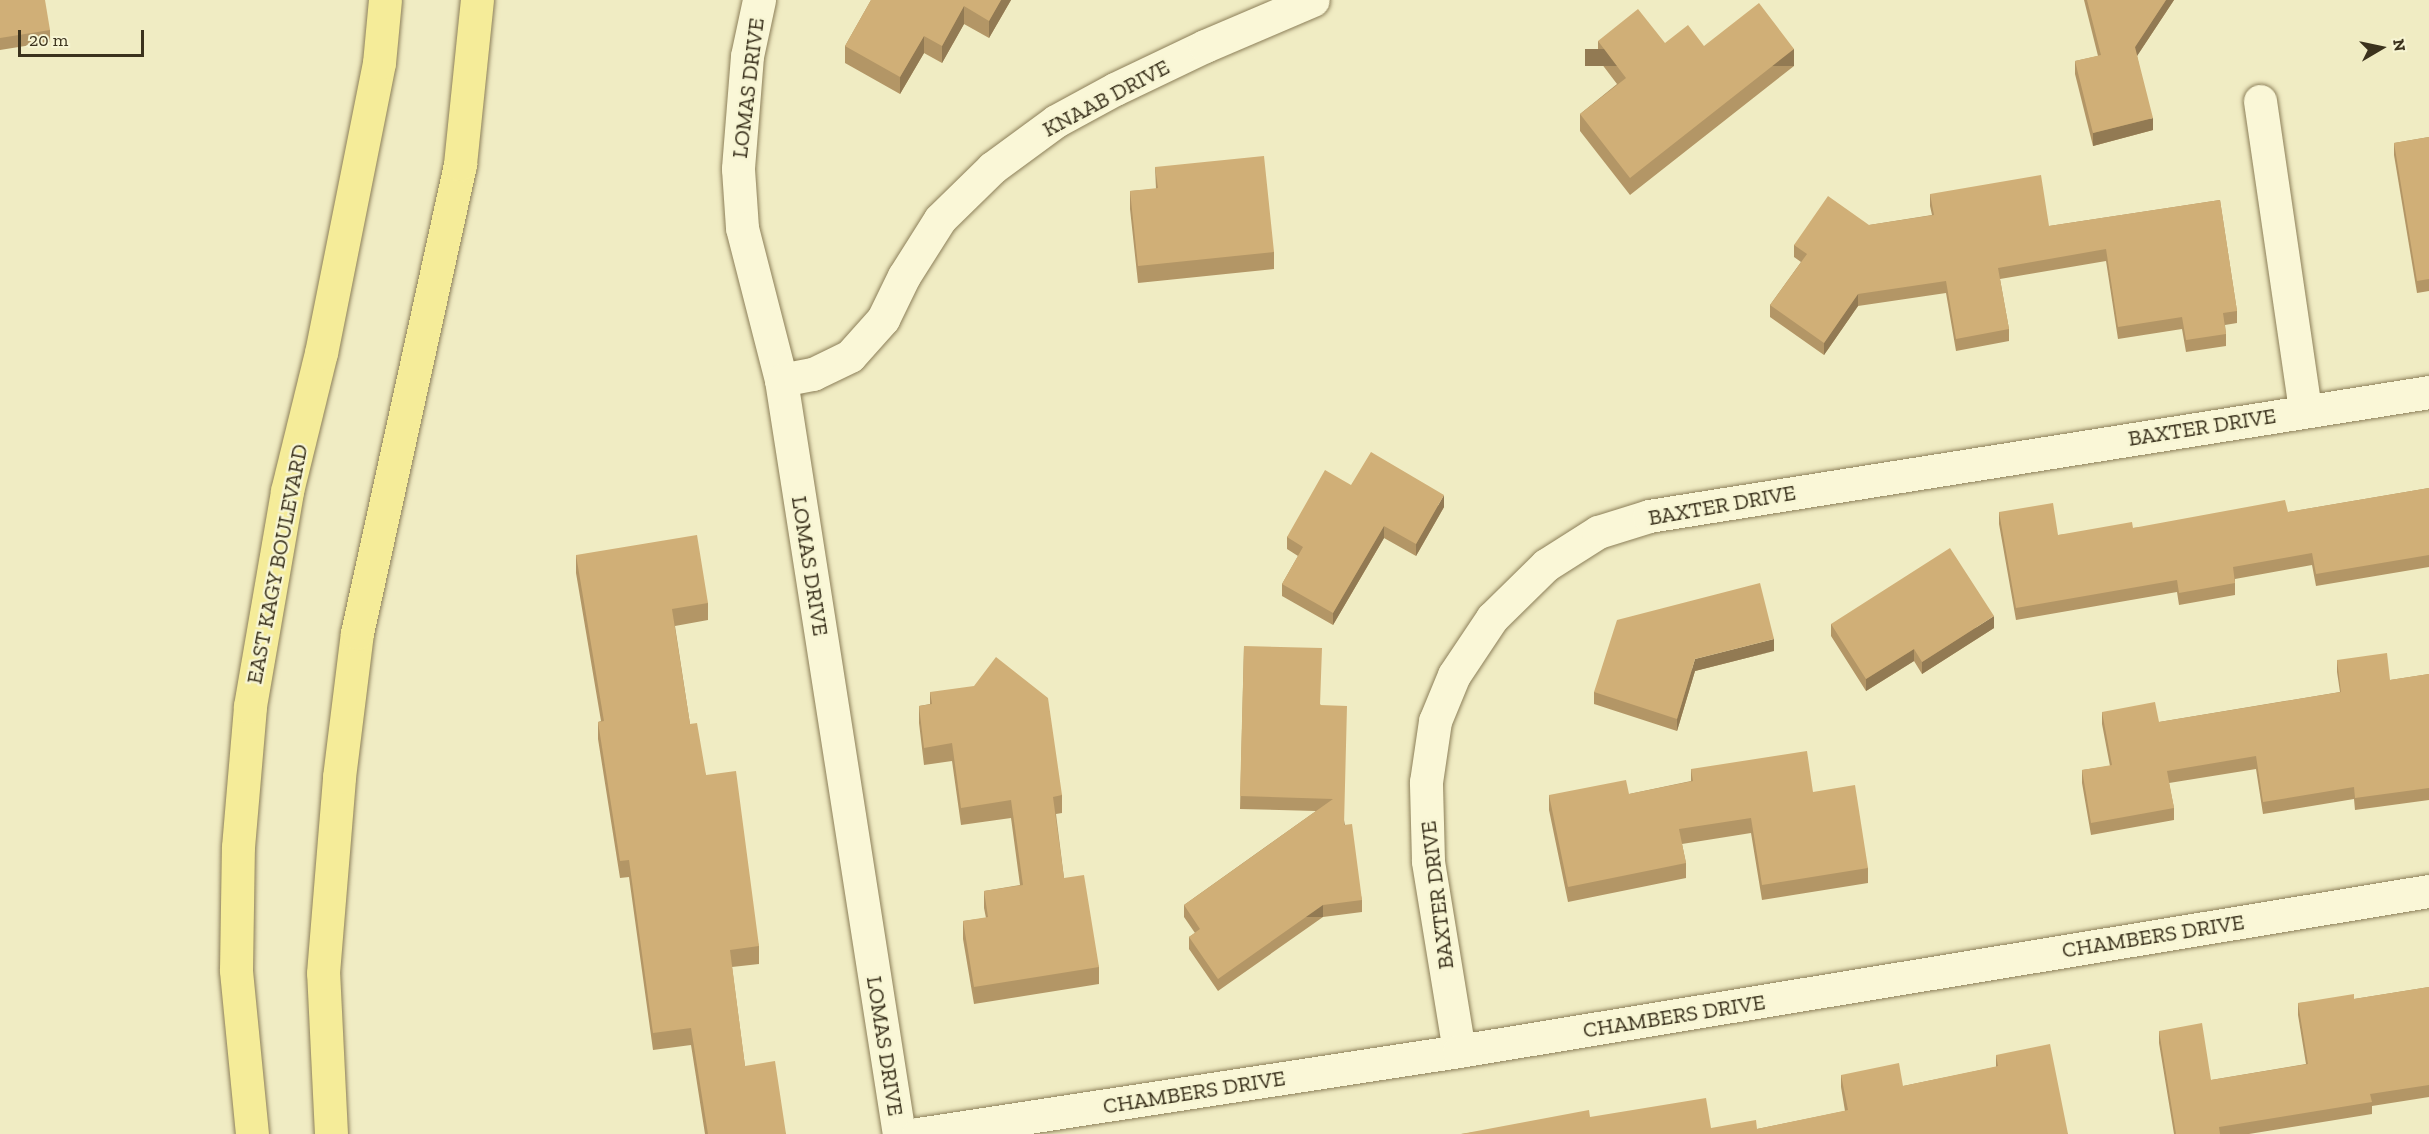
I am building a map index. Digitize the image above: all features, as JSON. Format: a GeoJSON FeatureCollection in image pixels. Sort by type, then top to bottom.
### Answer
{"type":"FeatureCollection","features":[{"type":"Feature","properties":{"kind":"main road","name":"EAST KAGY BOULEVARD"},"geometry":{"type":"LineString","coordinates":[[252,1134],[236,970],[238,847],[250,706],[287,491],[321,353],[379,63],[385,0]]}},
{"type":"Feature","properties":{"kind":"main road"},"geometry":{"type":"LineString","coordinates":[[331,1134],[323,973],[339,777],[357,633],[460,164],[477,0]]}},
{"type":"Feature","properties":{"kind":"street","name":"LOMAS DRIVE"},"geometry":{"type":"LineString","coordinates":[[759,0],[747,56],[738,169],[742,228],[781,380],[899,1134]]}},
{"type":"Feature","properties":{"kind":"street","name":"KNAAB DRIVE"},"geometry":{"type":"LineString","coordinates":[[781,380],[813,374],[850,357],[883,319],[904,276],[940,219],[992,168],[1056,121],[1115,89],[1205,46],[1313,0]]}},
{"type":"Feature","properties":{"kind":"street"},"geometry":{"type":"LineString","coordinates":[[2260,101],[2305,411]]}},
{"type":"Feature","properties":{"kind":"street","name":"BAXTER DRIVE"},"geometry":{"type":"LineString","coordinates":[[1459,1051],[1428,861],[1426,782],[1435,721],[1454,675],[1492,618],[1546,565],[1598,532],[1649,516],[2429,392]]}},
{"type":"Feature","properties":{"kind":"street","name":"CHAMBERS DRIVE"},"geometry":{"type":"LineString","coordinates":[[918,1134],[1459,1051],[2429,891]]}},
{"type":"Feature","properties":{"kind":"building"},"geometry":{"type":"Polygon","coordinates":[[[0,0],[45,0],[50,30],[0,38],[0,0]]]}},
{"type":"Feature","properties":{"kind":"building"},"geometry":{"type":"Polygon","coordinates":[[[871,0],[1001,0],[989,21],[964,6],[942,46],[924,36],[900,77],[845,46],[871,0]]]}},
{"type":"Feature","properties":{"kind":"building"},"geometry":{"type":"Polygon","coordinates":[[[2087,0],[2166,0],[2135,47],[2153,118],[2093,133],[2075,61],[2101,55],[2087,0]]]}},
{"type":"Feature","properties":{"kind":"building"},"geometry":{"type":"Polygon","coordinates":[[[1759,3],[1794,49],[1630,178],[1580,114],[1626,78],[1598,41],[1638,9],[1665,43],[1688,25],[1704,46],[1759,3]]]}},
{"type":"Feature","properties":{"kind":"building"},"geometry":{"type":"Polygon","coordinates":[[[2429,137],[2429,279],[2417,281],[2394,143],[2429,137]]]}},
{"type":"Feature","properties":{"kind":"building"},"geometry":{"type":"Polygon","coordinates":[[[1264,156],[1274,252],[1138,266],[1130,191],[1158,188],[1155,167],[1264,156]]]}},
{"type":"Feature","properties":{"kind":"building"},"geometry":{"type":"Polygon","coordinates":[[[2041,175],[2049,226],[2220,200],[2237,311],[2223,313],[2226,334],[2186,340],[2182,317],[2118,327],[2106,249],[1998,268],[2009,329],[1956,339],[1946,281],[1858,294],[1824,343],[1770,305],[1807,254],[1794,245],[1828,196],[1869,225],[1934,215],[1930,194],[2041,175]]]}},
{"type":"Feature","properties":{"kind":"building"},"geometry":{"type":"Polygon","coordinates":[[[1371,452],[1444,495],[1416,544],[1384,526],[1333,613],[1282,584],[1303,547],[1287,537],[1325,470],[1351,485],[1371,452]]]}},
{"type":"Feature","properties":{"kind":"building"},"geometry":{"type":"Polygon","coordinates":[[[2429,488],[2429,555],[2316,574],[2312,553],[2233,567],[2235,583],[2179,593],[2177,580],[2016,608],[1999,512],[2053,503],[2058,535],[2132,522],[2133,528],[2285,500],[2288,512],[2429,488]]]}},
{"type":"Feature","properties":{"kind":"building"},"geometry":{"type":"Polygon","coordinates":[[[697,535],[708,603],[672,609],[690,724],[697,723],[706,775],[736,771],[759,946],[730,950],[745,1066],[775,1061],[786,1134],[708,1134],[691,1028],[653,1033],[629,860],[620,861],[598,722],[604,721],[576,555],[697,535]]]}},
{"type":"Feature","properties":{"kind":"building"},"geometry":{"type":"Polygon","coordinates":[[[1950,548],[1994,616],[1922,662],[1914,649],[1866,679],[1831,624],[1950,548]]]}},
{"type":"Feature","properties":{"kind":"building"},"geometry":{"type":"Polygon","coordinates":[[[1760,583],[1774,639],[1695,659],[1677,719],[1594,692],[1617,620],[1760,583]]]}},
{"type":"Feature","properties":{"kind":"building"},"geometry":{"type":"Polygon","coordinates":[[[1244,646],[1322,648],[1320,705],[1347,706],[1344,825],[1352,824],[1362,900],[1323,905],[1218,979],[1189,937],[1200,929],[1184,905],[1333,799],[1240,796],[1244,646]]]}},
{"type":"Feature","properties":{"kind":"building"},"geometry":{"type":"Polygon","coordinates":[[[2387,653],[2390,680],[2429,674],[2429,788],[2355,798],[2354,787],[2263,802],[2256,756],[2167,771],[2174,808],[2091,823],[2082,770],[2112,765],[2102,712],[2155,702],[2159,722],[2341,692],[2337,660],[2387,653]]]}},
{"type":"Feature","properties":{"kind":"building"},"geometry":{"type":"Polygon","coordinates":[[[996,657],[1048,698],[1062,795],[1053,797],[1064,878],[1084,875],[1099,967],[974,987],[963,921],[988,917],[984,891],[1023,885],[1011,800],[961,808],[952,743],[924,748],[919,706],[932,704],[930,692],[974,686],[996,657]]]}},
{"type":"Feature","properties":{"kind":"building"},"geometry":{"type":"Polygon","coordinates":[[[1807,751],[1813,792],[1855,785],[1868,868],[1762,885],[1751,818],[1679,829],[1686,863],[1568,887],[1549,795],[1626,780],[1629,794],[1693,781],[1691,769],[1807,751]]]}},
{"type":"Feature","properties":{"kind":"building"},"geometry":{"type":"Polygon","coordinates":[[[2429,987],[2429,1085],[2370,1094],[2372,1102],[2219,1127],[2220,1134],[2176,1134],[2159,1031],[2202,1023],[2211,1080],[2308,1064],[2298,1003],[2354,994],[2354,999],[2429,987]]]}},
{"type":"Feature","properties":{"kind":"building"},"geometry":{"type":"Polygon","coordinates":[[[2050,1044],[2068,1134],[1461,1134],[1589,1110],[1590,1117],[1706,1098],[1711,1128],[1756,1120],[1757,1129],[1848,1110],[1841,1075],[1899,1063],[1903,1086],[1998,1066],[1996,1055],[2050,1044]]]}}]}
